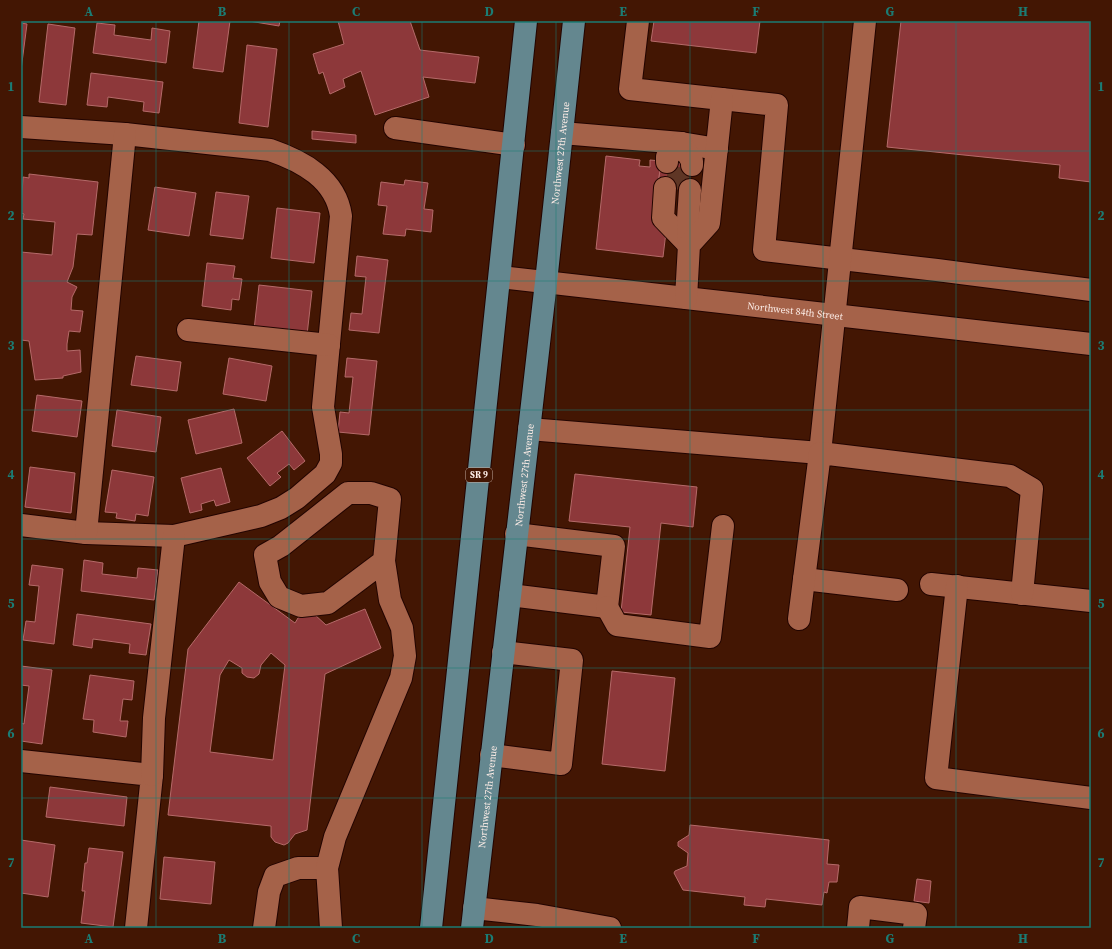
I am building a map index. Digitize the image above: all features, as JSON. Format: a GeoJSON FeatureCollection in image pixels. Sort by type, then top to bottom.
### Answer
{"type":"FeatureCollection","features":[{"type":"Feature","properties":{"kind":"main road","name":"SR 9"},"geometry":{"type":"LineString","coordinates":[[431,928],[526,21]]}},
{"type":"Feature","properties":{"kind":"main road","name":"Northwest 27th Avenue"},"geometry":{"type":"LineString","coordinates":[[473,918],[546,282],[574,21]]}},
{"type":"Feature","properties":{"kind":"street"},"geometry":{"type":"LineString","coordinates":[[638,21],[630,89],[777,105],[764,250],[1091,290]]}},
{"type":"Feature","properties":{"kind":"street"},"geometry":{"type":"LineString","coordinates":[[799,619],[820,453],[865,21]]}},
{"type":"Feature","properties":{"kind":"street"},"geometry":{"type":"LineString","coordinates":[[689,245],[709,223],[722,99]]}},
{"type":"Feature","properties":{"kind":"street"},"geometry":{"type":"LineString","coordinates":[[21,127],[126,134],[270,150],[292,158],[322,178],[339,203],[341,216],[323,407],[332,454],[331,463],[325,474],[297,498],[281,508],[261,516],[174,536],[86,533],[21,525]]}},
{"type":"Feature","properties":{"kind":"street"},"geometry":{"type":"LineString","coordinates":[[394,128],[514,144]]}},
{"type":"Feature","properties":{"kind":"street"},"geometry":{"type":"LineString","coordinates":[[562,133],[705,162],[698,220],[689,245]]}},
{"type":"Feature","properties":{"kind":"street"},"geometry":{"type":"LineString","coordinates":[[86,533],[126,134]]}},
{"type":"Feature","properties":{"kind":"street"},"geometry":{"type":"LineString","coordinates":[[680,158],[717,149]]}},
{"type":"Feature","properties":{"kind":"street"},"geometry":{"type":"LineString","coordinates":[[677,189],[688,220],[689,245],[686,298]]}},
{"type":"Feature","properties":{"kind":"street","name":"Northwest 84th Street"},"geometry":{"type":"LineString","coordinates":[[500,277],[1091,344]]}},
{"type":"Feature","properties":{"kind":"street"},"geometry":{"type":"LineString","coordinates":[[188,330],[329,346]]}},
{"type":"Feature","properties":{"kind":"street"},"geometry":{"type":"LineString","coordinates":[[529,429],[820,453],[1010,476],[1032,489],[1022,594]]}},
{"type":"Feature","properties":{"kind":"street"},"geometry":{"type":"LineString","coordinates":[[331,928],[329,920],[327,868],[335,837],[401,678],[405,656],[402,628],[390,600],[384,561],[390,500],[371,493],[348,494],[282,546],[265,555],[270,582],[279,596],[301,606],[328,603],[384,561]]}},
{"type":"Feature","properties":{"kind":"street"},"geometry":{"type":"LineString","coordinates":[[516,534],[614,546],[607,607],[617,626],[710,637],[723,526]]}},
{"type":"Feature","properties":{"kind":"street"},"geometry":{"type":"LineString","coordinates":[[136,928],[152,775],[154,718],[174,536]]}},
{"type":"Feature","properties":{"kind":"street"},"geometry":{"type":"LineString","coordinates":[[804,579],[897,590]]}},
{"type":"Feature","properties":{"kind":"street"},"geometry":{"type":"LineString","coordinates":[[931,584],[1091,601]]}},
{"type":"Feature","properties":{"kind":"street"},"geometry":{"type":"LineString","coordinates":[[957,586],[936,778],[1091,798]]}},
{"type":"Feature","properties":{"kind":"street"},"geometry":{"type":"LineString","coordinates":[[510,595],[607,607]]}},
{"type":"Feature","properties":{"kind":"street"},"geometry":{"type":"LineString","coordinates":[[491,755],[561,764],[572,660],[503,652]]}},
{"type":"Feature","properties":{"kind":"street"},"geometry":{"type":"LineString","coordinates":[[21,761],[152,775]]}},
{"type":"Feature","properties":{"kind":"street"},"geometry":{"type":"LineString","coordinates":[[264,928],[269,892],[275,876],[298,868],[327,868]]}},
{"type":"Feature","properties":{"kind":"street"},"geometry":{"type":"LineString","coordinates":[[858,928],[860,907],[916,914],[914,928]]}},
{"type":"Feature","properties":{"kind":"street"},"geometry":{"type":"LineString","coordinates":[[473,918],[537,915],[610,928]]}},
{"type":"Feature","properties":{"kind":"building"},"geometry":{"type":"Polygon","coordinates":[[[199,21],[230,21],[223,72],[193,68],[199,21]]]}},
{"type":"Feature","properties":{"kind":"building"},"geometry":{"type":"Polygon","coordinates":[[[249,21],[280,21],[279,26],[249,21]]]}},
{"type":"Feature","properties":{"kind":"building"},"geometry":{"type":"Polygon","coordinates":[[[338,21],[410,21],[420,50],[479,57],[475,83],[423,77],[429,97],[375,115],[361,71],[343,79],[345,87],[330,94],[323,72],[319,74],[313,54],[344,44],[338,21]]]}},
{"type":"Feature","properties":{"kind":"building"},"geometry":{"type":"Polygon","coordinates":[[[654,21],[760,21],[756,53],[651,41],[654,21]]]}},
{"type":"Feature","properties":{"kind":"building"},"geometry":{"type":"Polygon","coordinates":[[[901,21],[1091,21],[1091,182],[1059,178],[1060,165],[887,147],[901,21]]]}},
{"type":"Feature","properties":{"kind":"building"},"geometry":{"type":"Polygon","coordinates":[[[21,23],[27,24],[21,70],[21,23]]]}},
{"type":"Feature","properties":{"kind":"building"},"geometry":{"type":"Polygon","coordinates":[[[97,23],[115,25],[114,35],[151,40],[152,28],[170,31],[166,63],[93,53],[97,23]]]}},
{"type":"Feature","properties":{"kind":"building"},"geometry":{"type":"Polygon","coordinates":[[[48,24],[75,28],[66,105],[39,102],[48,24]]]}},
{"type":"Feature","properties":{"kind":"building"},"geometry":{"type":"Polygon","coordinates":[[[247,45],[277,49],[268,127],[239,123],[247,45]]]}},
{"type":"Feature","properties":{"kind":"building"},"geometry":{"type":"Polygon","coordinates":[[[91,73],[163,82],[159,113],[143,111],[144,102],[108,97],[107,107],[87,105],[91,73]]]}},
{"type":"Feature","properties":{"kind":"building"},"geometry":{"type":"Polygon","coordinates":[[[312,131],[356,135],[356,143],[312,139],[312,131]]]}},
{"type":"Feature","properties":{"kind":"building"},"geometry":{"type":"Polygon","coordinates":[[[606,156],[640,160],[639,166],[650,167],[650,160],[661,161],[655,213],[666,232],[663,257],[596,249],[606,156]]]}},
{"type":"Feature","properties":{"kind":"building"},"geometry":{"type":"Polygon","coordinates":[[[661,161],[689,165],[687,190],[658,186],[661,161]]]}},
{"type":"Feature","properties":{"kind":"building"},"geometry":{"type":"Polygon","coordinates":[[[29,174],[98,182],[92,235],[77,234],[73,267],[67,282],[77,287],[72,297],[71,310],[83,311],[80,332],[69,331],[67,344],[67,351],[80,350],[81,372],[63,376],[63,378],[35,380],[29,341],[21,340],[21,252],[52,255],[55,222],[23,219],[24,214],[21,213],[23,177],[29,178],[29,174]]]}},
{"type":"Feature","properties":{"kind":"building"},"geometry":{"type":"Polygon","coordinates":[[[405,180],[428,183],[424,209],[433,210],[431,232],[406,229],[405,236],[383,234],[387,206],[378,205],[381,182],[404,185],[405,180]]]}},
{"type":"Feature","properties":{"kind":"building"},"geometry":{"type":"Polygon","coordinates":[[[155,187],[196,193],[189,236],[148,230],[155,187]]]}},
{"type":"Feature","properties":{"kind":"building"},"geometry":{"type":"Polygon","coordinates":[[[216,192],[249,196],[243,239],[210,235],[216,192]]]}},
{"type":"Feature","properties":{"kind":"building"},"geometry":{"type":"Polygon","coordinates":[[[277,208],[320,213],[314,263],[271,258],[277,208]]]}},
{"type":"Feature","properties":{"kind":"building"},"geometry":{"type":"Polygon","coordinates":[[[357,256],[388,260],[379,333],[349,330],[351,313],[362,314],[366,277],[355,276],[357,256]]]}},
{"type":"Feature","properties":{"kind":"building"},"geometry":{"type":"Polygon","coordinates":[[[207,263],[235,266],[233,278],[242,279],[239,300],[232,299],[231,310],[202,306],[207,263]]]}},
{"type":"Feature","properties":{"kind":"building"},"geometry":{"type":"Polygon","coordinates":[[[259,285],[312,291],[307,335],[254,330],[259,285]]]}},
{"type":"Feature","properties":{"kind":"building"},"geometry":{"type":"Polygon","coordinates":[[[136,356],[181,362],[177,391],[131,385],[136,356]]]}},
{"type":"Feature","properties":{"kind":"building"},"geometry":{"type":"Polygon","coordinates":[[[229,358],[272,366],[266,401],[223,394],[229,358]]]}},
{"type":"Feature","properties":{"kind":"building"},"geometry":{"type":"Polygon","coordinates":[[[347,358],[377,361],[369,435],[338,432],[340,412],[349,413],[353,377],[345,377],[347,358]]]}},
{"type":"Feature","properties":{"kind":"building"},"geometry":{"type":"Polygon","coordinates":[[[37,395],[82,401],[77,437],[32,431],[37,395]]]}},
{"type":"Feature","properties":{"kind":"building"},"geometry":{"type":"Polygon","coordinates":[[[234,409],[242,443],[196,454],[188,420],[234,409]]]}},
{"type":"Feature","properties":{"kind":"building"},"geometry":{"type":"Polygon","coordinates":[[[117,410],[161,417],[156,452],[112,446],[117,410]]]}},
{"type":"Feature","properties":{"kind":"building"},"geometry":{"type":"Polygon","coordinates":[[[282,431],[305,461],[294,470],[289,464],[277,473],[281,477],[270,486],[247,458],[282,431]]]}},
{"type":"Feature","properties":{"kind":"building"},"geometry":{"type":"Polygon","coordinates":[[[30,467],[75,473],[71,513],[25,507],[30,467]]]}},
{"type":"Feature","properties":{"kind":"building"},"geometry":{"type":"Polygon","coordinates":[[[221,468],[230,502],[216,506],[214,500],[201,504],[202,510],[190,513],[181,478],[221,468]]]}},
{"type":"Feature","properties":{"kind":"building"},"geometry":{"type":"Polygon","coordinates":[[[112,470],[154,477],[148,516],[136,514],[135,521],[116,518],[117,513],[105,512],[112,470]]]}},
{"type":"Feature","properties":{"kind":"building"},"geometry":{"type":"Polygon","coordinates":[[[575,474],[697,487],[693,527],[661,523],[651,615],[621,612],[630,527],[569,521],[575,474]]]}},
{"type":"Feature","properties":{"kind":"building"},"geometry":{"type":"Polygon","coordinates":[[[84,560],[103,563],[102,574],[137,578],[138,568],[158,570],[154,600],[81,591],[84,560]]]}},
{"type":"Feature","properties":{"kind":"building"},"geometry":{"type":"Polygon","coordinates":[[[32,565],[63,569],[54,644],[23,640],[26,621],[35,622],[39,586],[29,585],[32,565]]]}},
{"type":"Feature","properties":{"kind":"building"},"geometry":{"type":"Polygon","coordinates":[[[239,582],[295,623],[298,618],[304,614],[314,614],[326,625],[365,609],[381,648],[325,674],[307,830],[295,834],[288,843],[284,845],[275,842],[271,837],[271,826],[168,815],[188,649],[239,582]],[[271,653],[261,665],[259,674],[254,678],[247,677],[242,673],[242,668],[229,660],[220,675],[210,752],[273,760],[285,665],[271,653]]]}},
{"type":"Feature","properties":{"kind":"building"},"geometry":{"type":"Polygon","coordinates":[[[77,614],[151,624],[146,655],[129,653],[130,644],[93,639],[92,648],[73,645],[77,614]]]}},
{"type":"Feature","properties":{"kind":"building"},"geometry":{"type":"Polygon","coordinates":[[[21,666],[52,670],[42,744],[21,741],[21,723],[24,724],[29,686],[21,685],[21,666]]]}},
{"type":"Feature","properties":{"kind":"building"},"geometry":{"type":"Polygon","coordinates":[[[612,671],[675,678],[665,771],[602,764],[612,671]]]}},
{"type":"Feature","properties":{"kind":"building"},"geometry":{"type":"Polygon","coordinates":[[[90,675],[134,681],[132,700],[123,699],[120,721],[128,721],[126,737],[93,732],[94,720],[83,719],[90,675]]]}},
{"type":"Feature","properties":{"kind":"building"},"geometry":{"type":"Polygon","coordinates":[[[50,787],[127,797],[124,826],[46,817],[50,787]]]}},
{"type":"Feature","properties":{"kind":"building"},"geometry":{"type":"Polygon","coordinates":[[[690,825],[829,840],[827,864],[839,865],[837,882],[829,882],[827,893],[824,892],[822,905],[766,899],[765,907],[744,905],[745,897],[683,890],[674,873],[675,871],[687,866],[688,853],[678,846],[678,842],[689,835],[690,825]]]}},
{"type":"Feature","properties":{"kind":"building"},"geometry":{"type":"Polygon","coordinates":[[[21,840],[55,845],[48,897],[21,893],[21,840]]]}},
{"type":"Feature","properties":{"kind":"building"},"geometry":{"type":"Polygon","coordinates":[[[89,848],[123,852],[113,927],[81,923],[85,891],[82,891],[85,863],[87,863],[89,848]]]}},
{"type":"Feature","properties":{"kind":"building"},"geometry":{"type":"Polygon","coordinates":[[[164,857],[215,862],[211,904],[160,899],[164,857]]]}},
{"type":"Feature","properties":{"kind":"building"},"geometry":{"type":"Polygon","coordinates":[[[917,879],[931,881],[929,903],[914,901],[917,879]]]}},
{"type":"Feature","properties":{"kind":"tunnel"},"geometry":{"type":"LineString","coordinates":[[677,189],[679,163]]}}]}
